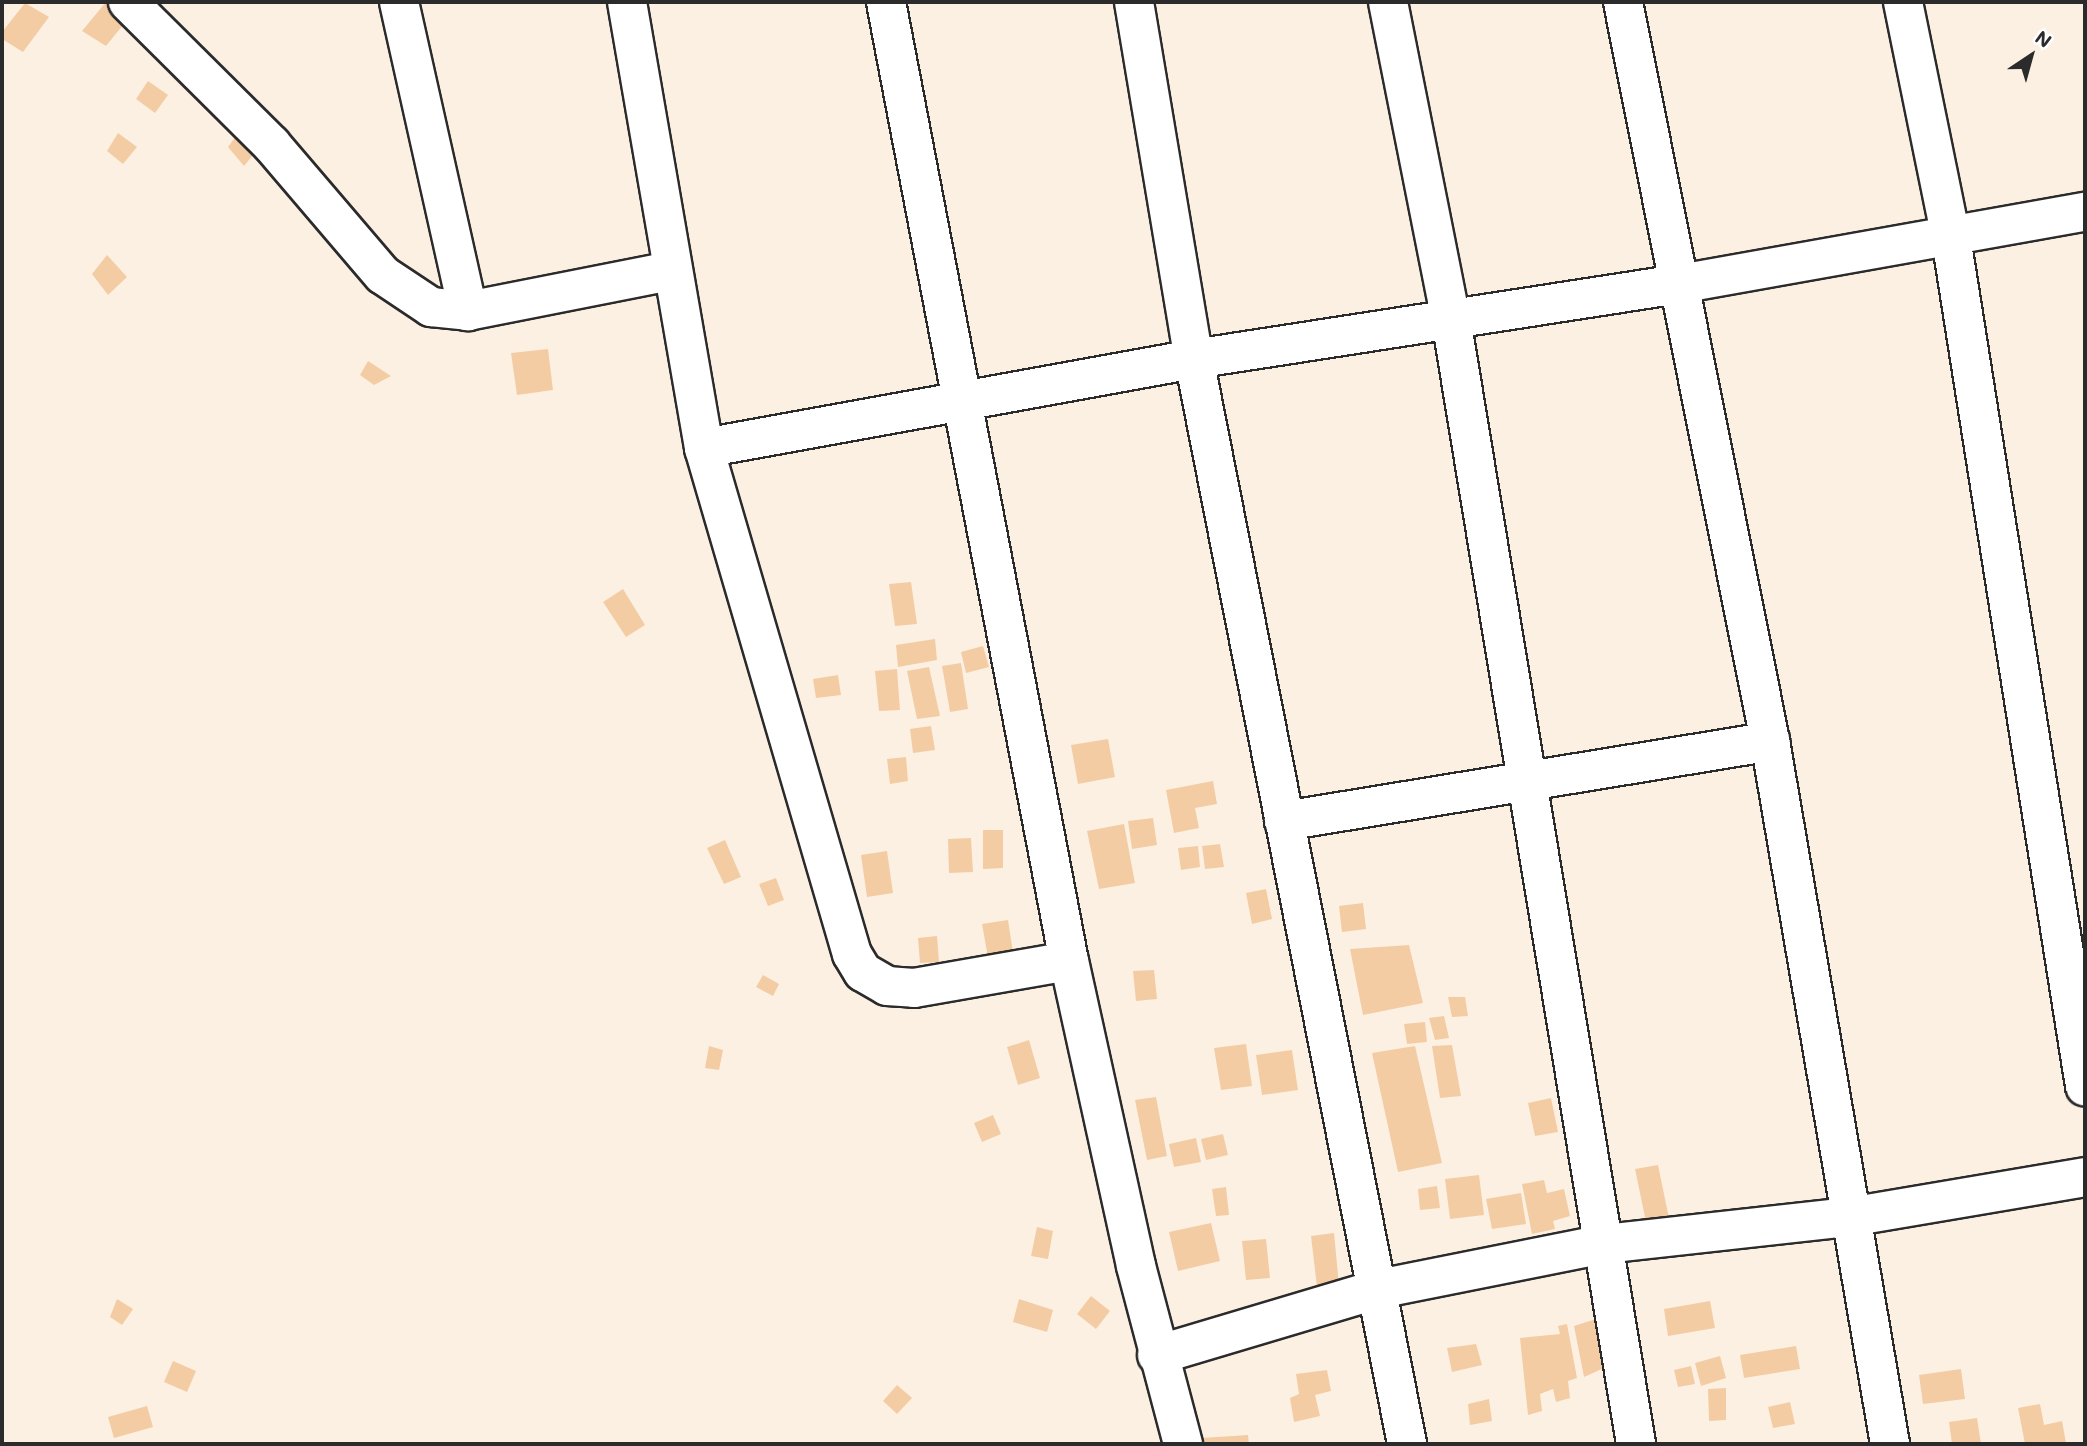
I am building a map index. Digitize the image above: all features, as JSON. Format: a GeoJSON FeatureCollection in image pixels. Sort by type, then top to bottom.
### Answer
{"type":"FeatureCollection","features":[{"type":"Feature","properties":{"kind":"street"},"geometry":{"type":"LineString","coordinates":[[128,2],[271,145],[383,275],[431,307],[468,312],[670,271]]}},
{"type":"Feature","properties":{"kind":"street"},"geometry":{"type":"LineString","coordinates":[[399,2],[468,312]]}},
{"type":"Feature","properties":{"kind":"street"},"geometry":{"type":"LineString","coordinates":[[627,2],[670,271],[704,448],[852,954],[863,972],[887,986],[914,988],[1069,961]]}},
{"type":"Feature","properties":{"kind":"street"},"geometry":{"type":"LineString","coordinates":[[886,2],[966,405],[1069,961],[1157,1355],[1183,1444]]}},
{"type":"Feature","properties":{"kind":"street"},"geometry":{"type":"LineString","coordinates":[[1134,2],[1194,359],[1379,1289],[1407,1444]]}},
{"type":"Feature","properties":{"kind":"street"},"geometry":{"type":"LineString","coordinates":[[1388,2],[1451,319],[1636,1444]]}},
{"type":"Feature","properties":{"kind":"street"},"geometry":{"type":"LineString","coordinates":[[1623,2],[1770,741],[1849,1217],[1890,1444]]}},
{"type":"Feature","properties":{"kind":"street"},"geometry":{"type":"LineString","coordinates":[[1903,2],[1951,238],[2085,1086]]}},
{"type":"Feature","properties":{"kind":"street"},"geometry":{"type":"LineString","coordinates":[[704,448],[966,405],[1194,359],[1679,284],[1951,238],[2085,212]]}},
{"type":"Feature","properties":{"kind":"street"},"geometry":{"type":"LineString","coordinates":[[1284,821],[1770,741]]}},
{"type":"Feature","properties":{"kind":"street"},"geometry":{"type":"LineString","coordinates":[[1157,1355],[1379,1289],[1604,1244],[1849,1217],[2085,1177]]}},
{"type":"Feature","properties":{"kind":"building"},"geometry":{"type":"Polygon","coordinates":[[[106,2],[132,14],[106,46],[82,31],[106,2]]]}},
{"type":"Feature","properties":{"kind":"building"},"geometry":{"type":"Polygon","coordinates":[[[25,3],[49,17],[23,52],[2,39],[2,32],[25,3]]]}},
{"type":"Feature","properties":{"kind":"building"},"geometry":{"type":"Polygon","coordinates":[[[148,81],[168,95],[155,113],[136,99],[148,81]]]}},
{"type":"Feature","properties":{"kind":"building"},"geometry":{"type":"Polygon","coordinates":[[[239,132],[257,150],[244,166],[228,147],[239,132]]]}},
{"type":"Feature","properties":{"kind":"building"},"geometry":{"type":"Polygon","coordinates":[[[118,133],[137,147],[123,164],[107,151],[118,133]]]}},
{"type":"Feature","properties":{"kind":"building"},"geometry":{"type":"Polygon","coordinates":[[[107,255],[127,277],[108,295],[92,274],[107,255]]]}},
{"type":"Feature","properties":{"kind":"building"},"geometry":{"type":"Polygon","coordinates":[[[548,349],[553,390],[517,395],[511,353],[548,349]]]}},
{"type":"Feature","properties":{"kind":"building"},"geometry":{"type":"Polygon","coordinates":[[[368,361],[391,376],[374,385],[360,375],[368,361]]]}},
{"type":"Feature","properties":{"kind":"building"},"geometry":{"type":"Polygon","coordinates":[[[911,582],[917,624],[895,626],[889,584],[911,582]]]}},
{"type":"Feature","properties":{"kind":"building"},"geometry":{"type":"Polygon","coordinates":[[[623,589],[645,625],[626,637],[603,602],[623,589]]]}},
{"type":"Feature","properties":{"kind":"building"},"geometry":{"type":"Polygon","coordinates":[[[935,639],[937,660],[898,667],[896,645],[935,639]]]}},
{"type":"Feature","properties":{"kind":"building"},"geometry":{"type":"Polygon","coordinates":[[[983,646],[989,667],[966,673],[961,652],[983,646]]]}},
{"type":"Feature","properties":{"kind":"building"},"geometry":{"type":"Polygon","coordinates":[[[961,663],[968,709],[950,712],[942,666],[961,663]]]}},
{"type":"Feature","properties":{"kind":"building"},"geometry":{"type":"Polygon","coordinates":[[[929,667],[940,716],[917,719],[907,671],[929,667]]]}},
{"type":"Feature","properties":{"kind":"building"},"geometry":{"type":"Polygon","coordinates":[[[897,669],[900,710],[879,711],[875,671],[897,669]]]}},
{"type":"Feature","properties":{"kind":"building"},"geometry":{"type":"Polygon","coordinates":[[[838,675],[841,695],[816,698],[813,679],[838,675]]]}},
{"type":"Feature","properties":{"kind":"building"},"geometry":{"type":"Polygon","coordinates":[[[931,726],[935,750],[913,753],[910,729],[931,726]]]}},
{"type":"Feature","properties":{"kind":"building"},"geometry":{"type":"Polygon","coordinates":[[[1108,739],[1115,777],[1078,784],[1071,745],[1108,739]]]}},
{"type":"Feature","properties":{"kind":"building"},"geometry":{"type":"Polygon","coordinates":[[[906,757],[908,781],[890,784],[887,759],[906,757]]]}},
{"type":"Feature","properties":{"kind":"building"},"geometry":{"type":"Polygon","coordinates":[[[1213,781],[1217,804],[1195,808],[1199,828],[1174,833],[1166,790],[1213,781]]]}},
{"type":"Feature","properties":{"kind":"building"},"geometry":{"type":"Polygon","coordinates":[[[1153,818],[1157,845],[1132,849],[1128,821],[1153,818]]]}},
{"type":"Feature","properties":{"kind":"building"},"geometry":{"type":"Polygon","coordinates":[[[1124,824],[1135,883],[1099,889],[1087,831],[1124,824]]]}},
{"type":"Feature","properties":{"kind":"building"},"geometry":{"type":"Polygon","coordinates":[[[983,830],[1003,830],[1003,868],[983,869],[983,830]]]}},
{"type":"Feature","properties":{"kind":"building"},"geometry":{"type":"Polygon","coordinates":[[[971,838],[973,872],[949,873],[948,839],[971,838]]]}},
{"type":"Feature","properties":{"kind":"building"},"geometry":{"type":"Polygon","coordinates":[[[725,840],[741,877],[724,884],[707,848],[725,840]]]}},
{"type":"Feature","properties":{"kind":"building"},"geometry":{"type":"Polygon","coordinates":[[[1220,844],[1224,867],[1205,869],[1202,846],[1220,844]]]}},
{"type":"Feature","properties":{"kind":"building"},"geometry":{"type":"Polygon","coordinates":[[[1198,846],[1200,867],[1181,870],[1178,848],[1198,846]]]}},
{"type":"Feature","properties":{"kind":"building"},"geometry":{"type":"Polygon","coordinates":[[[887,851],[893,893],[867,897],[861,855],[887,851]]]}},
{"type":"Feature","properties":{"kind":"building"},"geometry":{"type":"Polygon","coordinates":[[[776,878],[784,900],[768,906],[759,884],[776,878]]]}},
{"type":"Feature","properties":{"kind":"building"},"geometry":{"type":"Polygon","coordinates":[[[1266,889],[1272,919],[1252,924],[1246,893],[1266,889]]]}},
{"type":"Feature","properties":{"kind":"building"},"geometry":{"type":"Polygon","coordinates":[[[1363,903],[1366,929],[1342,932],[1339,906],[1363,903]]]}},
{"type":"Feature","properties":{"kind":"building"},"geometry":{"type":"Polygon","coordinates":[[[1008,920],[1014,959],[989,963],[982,924],[1008,920]]]}},
{"type":"Feature","properties":{"kind":"building"},"geometry":{"type":"Polygon","coordinates":[[[937,936],[939,962],[920,963],[918,938],[937,936]]]}},
{"type":"Feature","properties":{"kind":"building"},"geometry":{"type":"Polygon","coordinates":[[[1409,945],[1423,1003],[1363,1015],[1350,949],[1409,945]]]}},
{"type":"Feature","properties":{"kind":"building"},"geometry":{"type":"Polygon","coordinates":[[[1154,970],[1157,999],[1136,1001],[1133,971],[1154,970]]]}},
{"type":"Feature","properties":{"kind":"building"},"geometry":{"type":"Polygon","coordinates":[[[763,975],[779,984],[773,996],[756,987],[763,975]]]}},
{"type":"Feature","properties":{"kind":"building"},"geometry":{"type":"Polygon","coordinates":[[[1448,997],[1465,997],[1468,1016],[1452,1017],[1448,997]]]}},
{"type":"Feature","properties":{"kind":"building"},"geometry":{"type":"Polygon","coordinates":[[[1444,1016],[1449,1038],[1435,1040],[1429,1018],[1444,1016]]]}},
{"type":"Feature","properties":{"kind":"building"},"geometry":{"type":"Polygon","coordinates":[[[1425,1022],[1427,1042],[1407,1044],[1404,1024],[1425,1022]]]}},
{"type":"Feature","properties":{"kind":"building"},"geometry":{"type":"Polygon","coordinates":[[[1029,1040],[1040,1078],[1018,1085],[1007,1047],[1029,1040]]]}},
{"type":"Feature","properties":{"kind":"building"},"geometry":{"type":"Polygon","coordinates":[[[1246,1044],[1252,1086],[1221,1090],[1214,1048],[1246,1044]]]}},
{"type":"Feature","properties":{"kind":"building"},"geometry":{"type":"Polygon","coordinates":[[[1452,1045],[1461,1096],[1440,1098],[1432,1046],[1452,1045]]]}},
{"type":"Feature","properties":{"kind":"building"},"geometry":{"type":"Polygon","coordinates":[[[709,1046],[723,1050],[719,1070],[705,1068],[709,1046]]]}},
{"type":"Feature","properties":{"kind":"building"},"geometry":{"type":"Polygon","coordinates":[[[1415,1046],[1442,1163],[1398,1172],[1372,1053],[1415,1046]]]}},
{"type":"Feature","properties":{"kind":"building"},"geometry":{"type":"Polygon","coordinates":[[[1292,1050],[1298,1090],[1262,1095],[1256,1055],[1292,1050]]]}},
{"type":"Feature","properties":{"kind":"building"},"geometry":{"type":"Polygon","coordinates":[[[1156,1097],[1167,1156],[1147,1160],[1135,1100],[1156,1097]]]}},
{"type":"Feature","properties":{"kind":"building"},"geometry":{"type":"Polygon","coordinates":[[[1551,1098],[1558,1132],[1535,1136],[1528,1103],[1551,1098]]]}},
{"type":"Feature","properties":{"kind":"building"},"geometry":{"type":"Polygon","coordinates":[[[993,1115],[1001,1134],[982,1142],[974,1123],[993,1115]]]}},
{"type":"Feature","properties":{"kind":"building"},"geometry":{"type":"Polygon","coordinates":[[[1223,1134],[1228,1155],[1206,1160],[1201,1139],[1223,1134]]]}},
{"type":"Feature","properties":{"kind":"building"},"geometry":{"type":"Polygon","coordinates":[[[1196,1138],[1201,1162],[1174,1167],[1169,1144],[1196,1138]]]}},
{"type":"Feature","properties":{"kind":"building"},"geometry":{"type":"Polygon","coordinates":[[[1658,1165],[1670,1223],[1647,1227],[1635,1169],[1658,1165]]]}},
{"type":"Feature","properties":{"kind":"building"},"geometry":{"type":"Polygon","coordinates":[[[1479,1175],[1484,1215],[1450,1219],[1445,1179],[1479,1175]]]}},
{"type":"Feature","properties":{"kind":"building"},"geometry":{"type":"Polygon","coordinates":[[[1544,1180],[1547,1193],[1564,1189],[1570,1216],[1553,1221],[1555,1229],[1532,1234],[1522,1184],[1544,1180]]]}},
{"type":"Feature","properties":{"kind":"building"},"geometry":{"type":"Polygon","coordinates":[[[1437,1186],[1440,1208],[1420,1210],[1418,1189],[1437,1186]]]}},
{"type":"Feature","properties":{"kind":"building"},"geometry":{"type":"Polygon","coordinates":[[[1226,1187],[1229,1215],[1216,1216],[1212,1189],[1226,1187]]]}},
{"type":"Feature","properties":{"kind":"building"},"geometry":{"type":"Polygon","coordinates":[[[1521,1193],[1526,1224],[1492,1229],[1486,1199],[1521,1193]]]}},
{"type":"Feature","properties":{"kind":"building"},"geometry":{"type":"Polygon","coordinates":[[[1211,1223],[1220,1261],[1178,1271],[1169,1232],[1211,1223]]]}},
{"type":"Feature","properties":{"kind":"building"},"geometry":{"type":"Polygon","coordinates":[[[1037,1227],[1053,1231],[1048,1259],[1031,1256],[1037,1227]]]}},
{"type":"Feature","properties":{"kind":"building"},"geometry":{"type":"Polygon","coordinates":[[[1334,1233],[1339,1285],[1317,1287],[1311,1236],[1334,1233]]]}},
{"type":"Feature","properties":{"kind":"building"},"geometry":{"type":"Polygon","coordinates":[[[1266,1239],[1270,1278],[1246,1280],[1242,1241],[1266,1239]]]}},
{"type":"Feature","properties":{"kind":"building"},"geometry":{"type":"Polygon","coordinates":[[[1091,1296],[1110,1311],[1096,1329],[1077,1314],[1091,1296]]]}},
{"type":"Feature","properties":{"kind":"building"},"geometry":{"type":"Polygon","coordinates":[[[117,1299],[133,1309],[122,1325],[110,1317],[117,1299]]]}},
{"type":"Feature","properties":{"kind":"building"},"geometry":{"type":"Polygon","coordinates":[[[1019,1299],[1053,1310],[1047,1332],[1013,1322],[1019,1299]]]}},
{"type":"Feature","properties":{"kind":"building"},"geometry":{"type":"Polygon","coordinates":[[[1710,1301],[1715,1328],[1668,1336],[1664,1309],[1710,1301]]]}},
{"type":"Feature","properties":{"kind":"building"},"geometry":{"type":"Polygon","coordinates":[[[1596,1319],[1604,1368],[1584,1377],[1574,1326],[1596,1319]]]}},
{"type":"Feature","properties":{"kind":"building"},"geometry":{"type":"Polygon","coordinates":[[[1567,1324],[1577,1378],[1568,1381],[1570,1398],[1556,1402],[1553,1389],[1540,1394],[1542,1411],[1528,1415],[1520,1338],[1560,1334],[1558,1326],[1567,1324]]]}},
{"type":"Feature","properties":{"kind":"building"},"geometry":{"type":"Polygon","coordinates":[[[1476,1344],[1482,1365],[1452,1372],[1447,1348],[1476,1344]]]}},
{"type":"Feature","properties":{"kind":"building"},"geometry":{"type":"Polygon","coordinates":[[[1796,1346],[1800,1369],[1744,1378],[1740,1355],[1796,1346]]]}},
{"type":"Feature","properties":{"kind":"building"},"geometry":{"type":"Polygon","coordinates":[[[1720,1356],[1726,1378],[1701,1386],[1695,1363],[1720,1356]]]}},
{"type":"Feature","properties":{"kind":"building"},"geometry":{"type":"Polygon","coordinates":[[[173,1361],[196,1371],[187,1392],[164,1382],[173,1361]]]}},
{"type":"Feature","properties":{"kind":"building"},"geometry":{"type":"Polygon","coordinates":[[[1691,1366],[1695,1384],[1678,1387],[1674,1370],[1691,1366]]]}},
{"type":"Feature","properties":{"kind":"building"},"geometry":{"type":"Polygon","coordinates":[[[1961,1369],[1965,1399],[1923,1404],[1919,1375],[1961,1369]]]}},
{"type":"Feature","properties":{"kind":"building"},"geometry":{"type":"Polygon","coordinates":[[[1327,1370],[1331,1391],[1315,1395],[1320,1416],[1294,1422],[1290,1398],[1299,1394],[1296,1374],[1327,1370]]]}},
{"type":"Feature","properties":{"kind":"building"},"geometry":{"type":"Polygon","coordinates":[[[897,1385],[912,1398],[897,1414],[883,1401],[897,1385]]]}},
{"type":"Feature","properties":{"kind":"building"},"geometry":{"type":"Polygon","coordinates":[[[1726,1388],[1726,1420],[1709,1421],[1708,1389],[1726,1388]]]}},
{"type":"Feature","properties":{"kind":"building"},"geometry":{"type":"Polygon","coordinates":[[[1489,1399],[1492,1421],[1470,1425],[1468,1404],[1489,1399]]]}},
{"type":"Feature","properties":{"kind":"building"},"geometry":{"type":"Polygon","coordinates":[[[1790,1402],[1795,1424],[1773,1428],[1768,1407],[1790,1402]]]}},
{"type":"Feature","properties":{"kind":"building"},"geometry":{"type":"Polygon","coordinates":[[[2040,1404],[2044,1425],[2062,1421],[2066,1443],[2025,1444],[2018,1408],[2040,1404]]]}},
{"type":"Feature","properties":{"kind":"building"},"geometry":{"type":"Polygon","coordinates":[[[147,1406],[153,1427],[114,1438],[108,1417],[147,1406]]]}},
{"type":"Feature","properties":{"kind":"building"},"geometry":{"type":"Polygon","coordinates":[[[1977,1418],[1981,1444],[1952,1444],[1949,1422],[1977,1418]]]}},
{"type":"Feature","properties":{"kind":"building"},"geometry":{"type":"Polygon","coordinates":[[[1248,1435],[1249,1444],[1202,1444],[1201,1438],[1248,1435]]]}}]}
